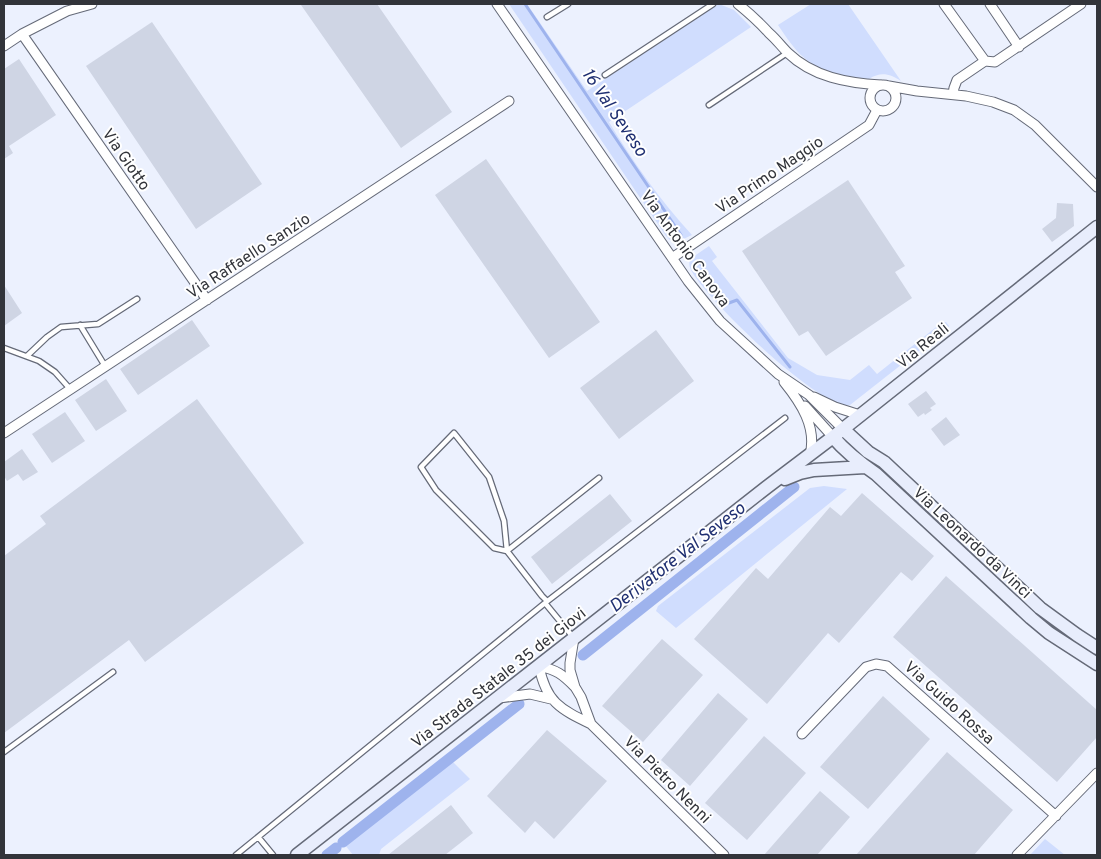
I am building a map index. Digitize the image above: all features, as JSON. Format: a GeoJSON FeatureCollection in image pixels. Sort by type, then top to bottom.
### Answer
{"type":"FeatureCollection","features":[{"type":"Feature","properties":{"kind":"main road","name":"Via Reali"},"geometry":{"type":"LineString","coordinates":[[767,487],[838,433],[1097,227]]}},
{"type":"Feature","properties":{"kind":"main road","name":"Via Leonardo da Vinci"},"geometry":{"type":"LineString","coordinates":[[838,433],[841,446],[876,474],[1031,618],[1049,633],[1097,664]]}},
{"type":"Feature","properties":{"kind":"main road","name":"Via Leonardo da Vinci"},"geometry":{"type":"LineString","coordinates":[[838,433],[884,462],[1040,608],[1097,648]]}},
{"type":"Feature","properties":{"kind":"main road"},"geometry":{"type":"LineString","coordinates":[[767,487],[800,473],[814,470],[865,467]]}},
{"type":"Feature","properties":{"kind":"main road","name":"Via Strada Statale 35 dei Giovi"},"geometry":{"type":"LineString","coordinates":[[297,855],[767,487]]}},
{"type":"Feature","properties":{"kind":"street"},"geometry":{"type":"LineString","coordinates":[[4,46],[22,34],[67,11],[92,4]]}},
{"type":"Feature","properties":{"kind":"street","name":"Via Antonio Canova"},"geometry":{"type":"LineString","coordinates":[[497,4],[688,281],[720,321],[778,374],[809,395],[835,407],[860,415]]}},
{"type":"Feature","properties":{"kind":"street"},"geometry":{"type":"LineString","coordinates":[[738,4],[788,53],[804,65],[823,75],[846,82],[885,85],[917,91],[966,96],[993,102],[1014,110],[1040,129],[1097,187]]}},
{"type":"Feature","properties":{"kind":"street"},"geometry":{"type":"LineString","coordinates":[[944,4],[985,61]]}},
{"type":"Feature","properties":{"kind":"street"},"geometry":{"type":"LineString","coordinates":[[990,4],[1019,47]]}},
{"type":"Feature","properties":{"kind":"street"},"geometry":{"type":"LineString","coordinates":[[953,94],[957,80],[985,61],[995,62],[1081,4]]}},
{"type":"Feature","properties":{"kind":"street","name":"Via Giotto"},"geometry":{"type":"LineString","coordinates":[[22,34],[207,300]]}},
{"type":"Feature","properties":{"kind":"street"},"geometry":{"type":"LineString","coordinates":[[895,104],[896,95],[892,88],[885,85],[873,89],[870,96],[871,104],[878,110],[886,111],[890,110],[902,98],[917,91]]}},
{"type":"Feature","properties":{"kind":"street","name":"Via Raffaello Sanzio"},"geometry":{"type":"LineString","coordinates":[[4,433],[509,101]]}},
{"type":"Feature","properties":{"kind":"street","name":"Via Primo Maggio"},"geometry":{"type":"LineString","coordinates":[[672,258],[869,125],[878,110]]}},
{"type":"Feature","properties":{"kind":"street","name":"Via Antonio Canova"},"geometry":{"type":"LineString","coordinates":[[778,374],[794,394],[804,412],[812,432],[810,454]]}},
{"type":"Feature","properties":{"kind":"street","name":"Via Antonio Canova"},"geometry":{"type":"LineString","coordinates":[[794,394],[838,433]]}},
{"type":"Feature","properties":{"kind":"street","name":"Via Antonio Canova"},"geometry":{"type":"LineString","coordinates":[[809,395],[838,433]]}},
{"type":"Feature","properties":{"kind":"street","name":"Via Pietro Nenni"},"geometry":{"type":"LineString","coordinates":[[574,638],[570,663],[572,678],[591,724]]}},
{"type":"Feature","properties":{"kind":"street","name":"Via Guido Rossa"},"geometry":{"type":"LineString","coordinates":[[802,734],[866,667],[876,664],[888,666],[1056,816]]}},
{"type":"Feature","properties":{"kind":"street","name":"Via Pietro Nenni"},"geometry":{"type":"LineString","coordinates":[[575,687],[558,672],[539,666],[541,678],[551,699],[567,712],[591,724],[724,855]]}},
{"type":"Feature","properties":{"kind":"street","name":"Via Pietro Nenni"},"geometry":{"type":"LineString","coordinates":[[499,698],[530,694],[551,699]]}},
{"type":"Feature","properties":{"kind":"street"},"geometry":{"type":"LineString","coordinates":[[1017,855],[1097,773]]}},
{"type":"Feature","properties":{"kind":"lane"},"geometry":{"type":"LineString","coordinates":[[548,17],[568,4]]}},
{"type":"Feature","properties":{"kind":"lane"},"geometry":{"type":"LineString","coordinates":[[605,75],[713,4]]}},
{"type":"Feature","properties":{"kind":"lane"},"geometry":{"type":"LineString","coordinates":[[709,105],[788,53]]}},
{"type":"Feature","properties":{"kind":"lane"},"geometry":{"type":"LineString","coordinates":[[27,356],[47,336],[61,327],[98,324],[137,298]]}},
{"type":"Feature","properties":{"kind":"lane"},"geometry":{"type":"LineString","coordinates":[[80,325],[106,367]]}},
{"type":"Feature","properties":{"kind":"lane"},"geometry":{"type":"LineString","coordinates":[[4,348],[39,361],[55,372],[70,390]]}},
{"type":"Feature","properties":{"kind":"lane"},"geometry":{"type":"LineString","coordinates":[[236,855],[546,602],[785,418]]}},
{"type":"Feature","properties":{"kind":"lane"},"geometry":{"type":"LineString","coordinates":[[574,638],[507,550],[504,521],[489,477],[454,433],[421,466],[436,490],[494,548],[507,550],[600,478]]}},
{"type":"Feature","properties":{"kind":"lane"},"geometry":{"type":"LineString","coordinates":[[4,752],[113,672]]}},
{"type":"Feature","properties":{"kind":"lane"},"geometry":{"type":"LineString","coordinates":[[258,838],[273,855]]}},
{"type":"Feature","properties":{"kind":"shaded area"},"geometry":{"type":"Polygon","coordinates":[[[509,4],[527,4],[587,91],[719,4],[734,10],[751,27],[609,122],[648,180],[692,235],[677,242],[670,240],[666,236],[509,4]]]}},
{"type":"Feature","properties":{"kind":"shaded area"},"geometry":{"type":"Polygon","coordinates":[[[811,4],[848,4],[901,81],[885,74],[869,79],[830,72],[804,58],[778,25],[811,4]]]}},
{"type":"Feature","properties":{"kind":"shaded area"},"geometry":{"type":"Polygon","coordinates":[[[709,246],[717,257],[712,261],[788,358],[817,375],[850,380],[869,365],[877,374],[940,324],[946,322],[949,326],[850,405],[835,402],[815,390],[765,350],[740,327],[701,284],[690,269],[690,259],[709,246]]]}},
{"type":"Feature","properties":{"kind":"shaded area"},"geometry":{"type":"Polygon","coordinates":[[[824,486],[847,489],[676,628],[656,611],[658,606],[810,488],[824,486]]]}},
{"type":"Feature","properties":{"kind":"shaded area"},"geometry":{"type":"Polygon","coordinates":[[[452,761],[470,779],[381,849],[379,855],[353,855],[345,845],[452,761]]]}},
{"type":"Feature","properties":{"kind":"shaded area"},"geometry":{"type":"Polygon","coordinates":[[[1045,839],[1065,855],[1030,855],[1045,839]]]}},
{"type":"Feature","properties":{"kind":"building"},"geometry":{"type":"Polygon","coordinates":[[[377,4],[452,112],[401,148],[301,5],[377,4]]]}},
{"type":"Feature","properties":{"kind":"building"},"geometry":{"type":"Polygon","coordinates":[[[152,22],[262,184],[196,229],[86,66],[152,22]]]}},
{"type":"Feature","properties":{"kind":"building"},"geometry":{"type":"Polygon","coordinates":[[[19,59],[56,115],[9,146],[13,153],[4,159],[4,69],[19,59]]]}},
{"type":"Feature","properties":{"kind":"building"},"geometry":{"type":"Polygon","coordinates":[[[486,159],[600,322],[549,358],[435,195],[486,159]]]}},
{"type":"Feature","properties":{"kind":"building"},"geometry":{"type":"Polygon","coordinates":[[[848,180],[905,266],[895,272],[912,298],[826,356],[808,331],[799,336],[742,251],[848,180]]]}},
{"type":"Feature","properties":{"kind":"building"},"geometry":{"type":"Polygon","coordinates":[[[1057,203],[1073,204],[1074,226],[1052,242],[1042,229],[1056,218],[1057,203]]]}},
{"type":"Feature","properties":{"kind":"building"},"geometry":{"type":"Polygon","coordinates":[[[4,285],[22,313],[4,326],[4,285]]]}},
{"type":"Feature","properties":{"kind":"building"},"geometry":{"type":"Polygon","coordinates":[[[192,320],[210,346],[138,395],[120,369],[192,320]]]}},
{"type":"Feature","properties":{"kind":"building"},"geometry":{"type":"Polygon","coordinates":[[[656,330],[694,381],[619,439],[580,388],[656,330]]]}},
{"type":"Feature","properties":{"kind":"building"},"geometry":{"type":"Polygon","coordinates":[[[106,379],[127,411],[96,431],[75,400],[106,379]]]}},
{"type":"Feature","properties":{"kind":"building"},"geometry":{"type":"Polygon","coordinates":[[[926,391],[936,404],[930,408],[932,410],[918,417],[908,404],[926,391]]]}},
{"type":"Feature","properties":{"kind":"building"},"geometry":{"type":"Polygon","coordinates":[[[197,399],[304,543],[145,662],[129,640],[4,733],[4,556],[46,524],[40,516],[197,399]]]}},
{"type":"Feature","properties":{"kind":"building"},"geometry":{"type":"Polygon","coordinates":[[[65,412],[85,441],[52,463],[32,434],[65,412]]]}},
{"type":"Feature","properties":{"kind":"building"},"geometry":{"type":"Polygon","coordinates":[[[946,417],[960,435],[944,446],[931,429],[946,417]]]}},
{"type":"Feature","properties":{"kind":"building"},"geometry":{"type":"Polygon","coordinates":[[[22,449],[38,472],[23,481],[18,474],[7,481],[4,476],[4,462],[22,449]]]}},
{"type":"Feature","properties":{"kind":"building"},"geometry":{"type":"Polygon","coordinates":[[[862,493],[934,556],[912,581],[901,572],[839,643],[828,633],[767,704],[694,639],[756,568],[768,579],[830,507],[841,516],[862,493]]]}},
{"type":"Feature","properties":{"kind":"building"},"geometry":{"type":"Polygon","coordinates":[[[610,494],[632,521],[552,584],[531,557],[610,494]]]}},
{"type":"Feature","properties":{"kind":"building"},"geometry":{"type":"Polygon","coordinates":[[[946,576],[1097,710],[1097,737],[1057,782],[893,637],[946,576]]]}},
{"type":"Feature","properties":{"kind":"building"},"geometry":{"type":"Polygon","coordinates":[[[662,639],[703,675],[643,742],[602,706],[662,639]]]}},
{"type":"Feature","properties":{"kind":"building"},"geometry":{"type":"Polygon","coordinates":[[[718,693],[748,719],[690,786],[661,760],[718,693]]]}},
{"type":"Feature","properties":{"kind":"building"},"geometry":{"type":"Polygon","coordinates":[[[883,696],[930,739],[868,809],[820,767],[883,696]]]}},
{"type":"Feature","properties":{"kind":"building"},"geometry":{"type":"Polygon","coordinates":[[[547,730],[607,781],[554,839],[535,821],[525,833],[487,796],[547,730]]]}},
{"type":"Feature","properties":{"kind":"building"},"geometry":{"type":"Polygon","coordinates":[[[764,736],[806,773],[747,840],[705,803],[764,736]]]}},
{"type":"Feature","properties":{"kind":"building"},"geometry":{"type":"Polygon","coordinates":[[[947,752],[1013,810],[974,855],[856,855],[947,752]]]}},
{"type":"Feature","properties":{"kind":"building"},"geometry":{"type":"Polygon","coordinates":[[[820,791],[850,817],[817,855],[764,855],[820,791]]]}},
{"type":"Feature","properties":{"kind":"building"},"geometry":{"type":"Polygon","coordinates":[[[451,805],[473,833],[445,855],[388,855],[451,805]]]}},
{"type":"Feature","properties":{"kind":"waterway","name":"16 Val Seveso"},"geometry":{"type":"LineString","coordinates":[[525,4],[681,235]]}},
{"type":"Feature","properties":{"kind":"waterway","name":"16 Val Seveso"},"geometry":{"type":"LineString","coordinates":[[699,261],[726,301],[729,303],[737,300],[790,367]]}},
{"type":"Feature","properties":{"kind":"waterway","name":"Derivatore Val Seveso"},"geometry":{"type":"LineString","coordinates":[[583,655],[794,487]]}},
{"type":"Feature","properties":{"kind":"waterway","name":"Derivatore Val Seveso"},"geometry":{"type":"LineString","coordinates":[[343,842],[519,704]]}},
{"type":"Feature","properties":{"kind":"waterway","name":"Derivatore Val Seveso"},"geometry":{"type":"LineString","coordinates":[[327,855],[336,848]]}}]}
